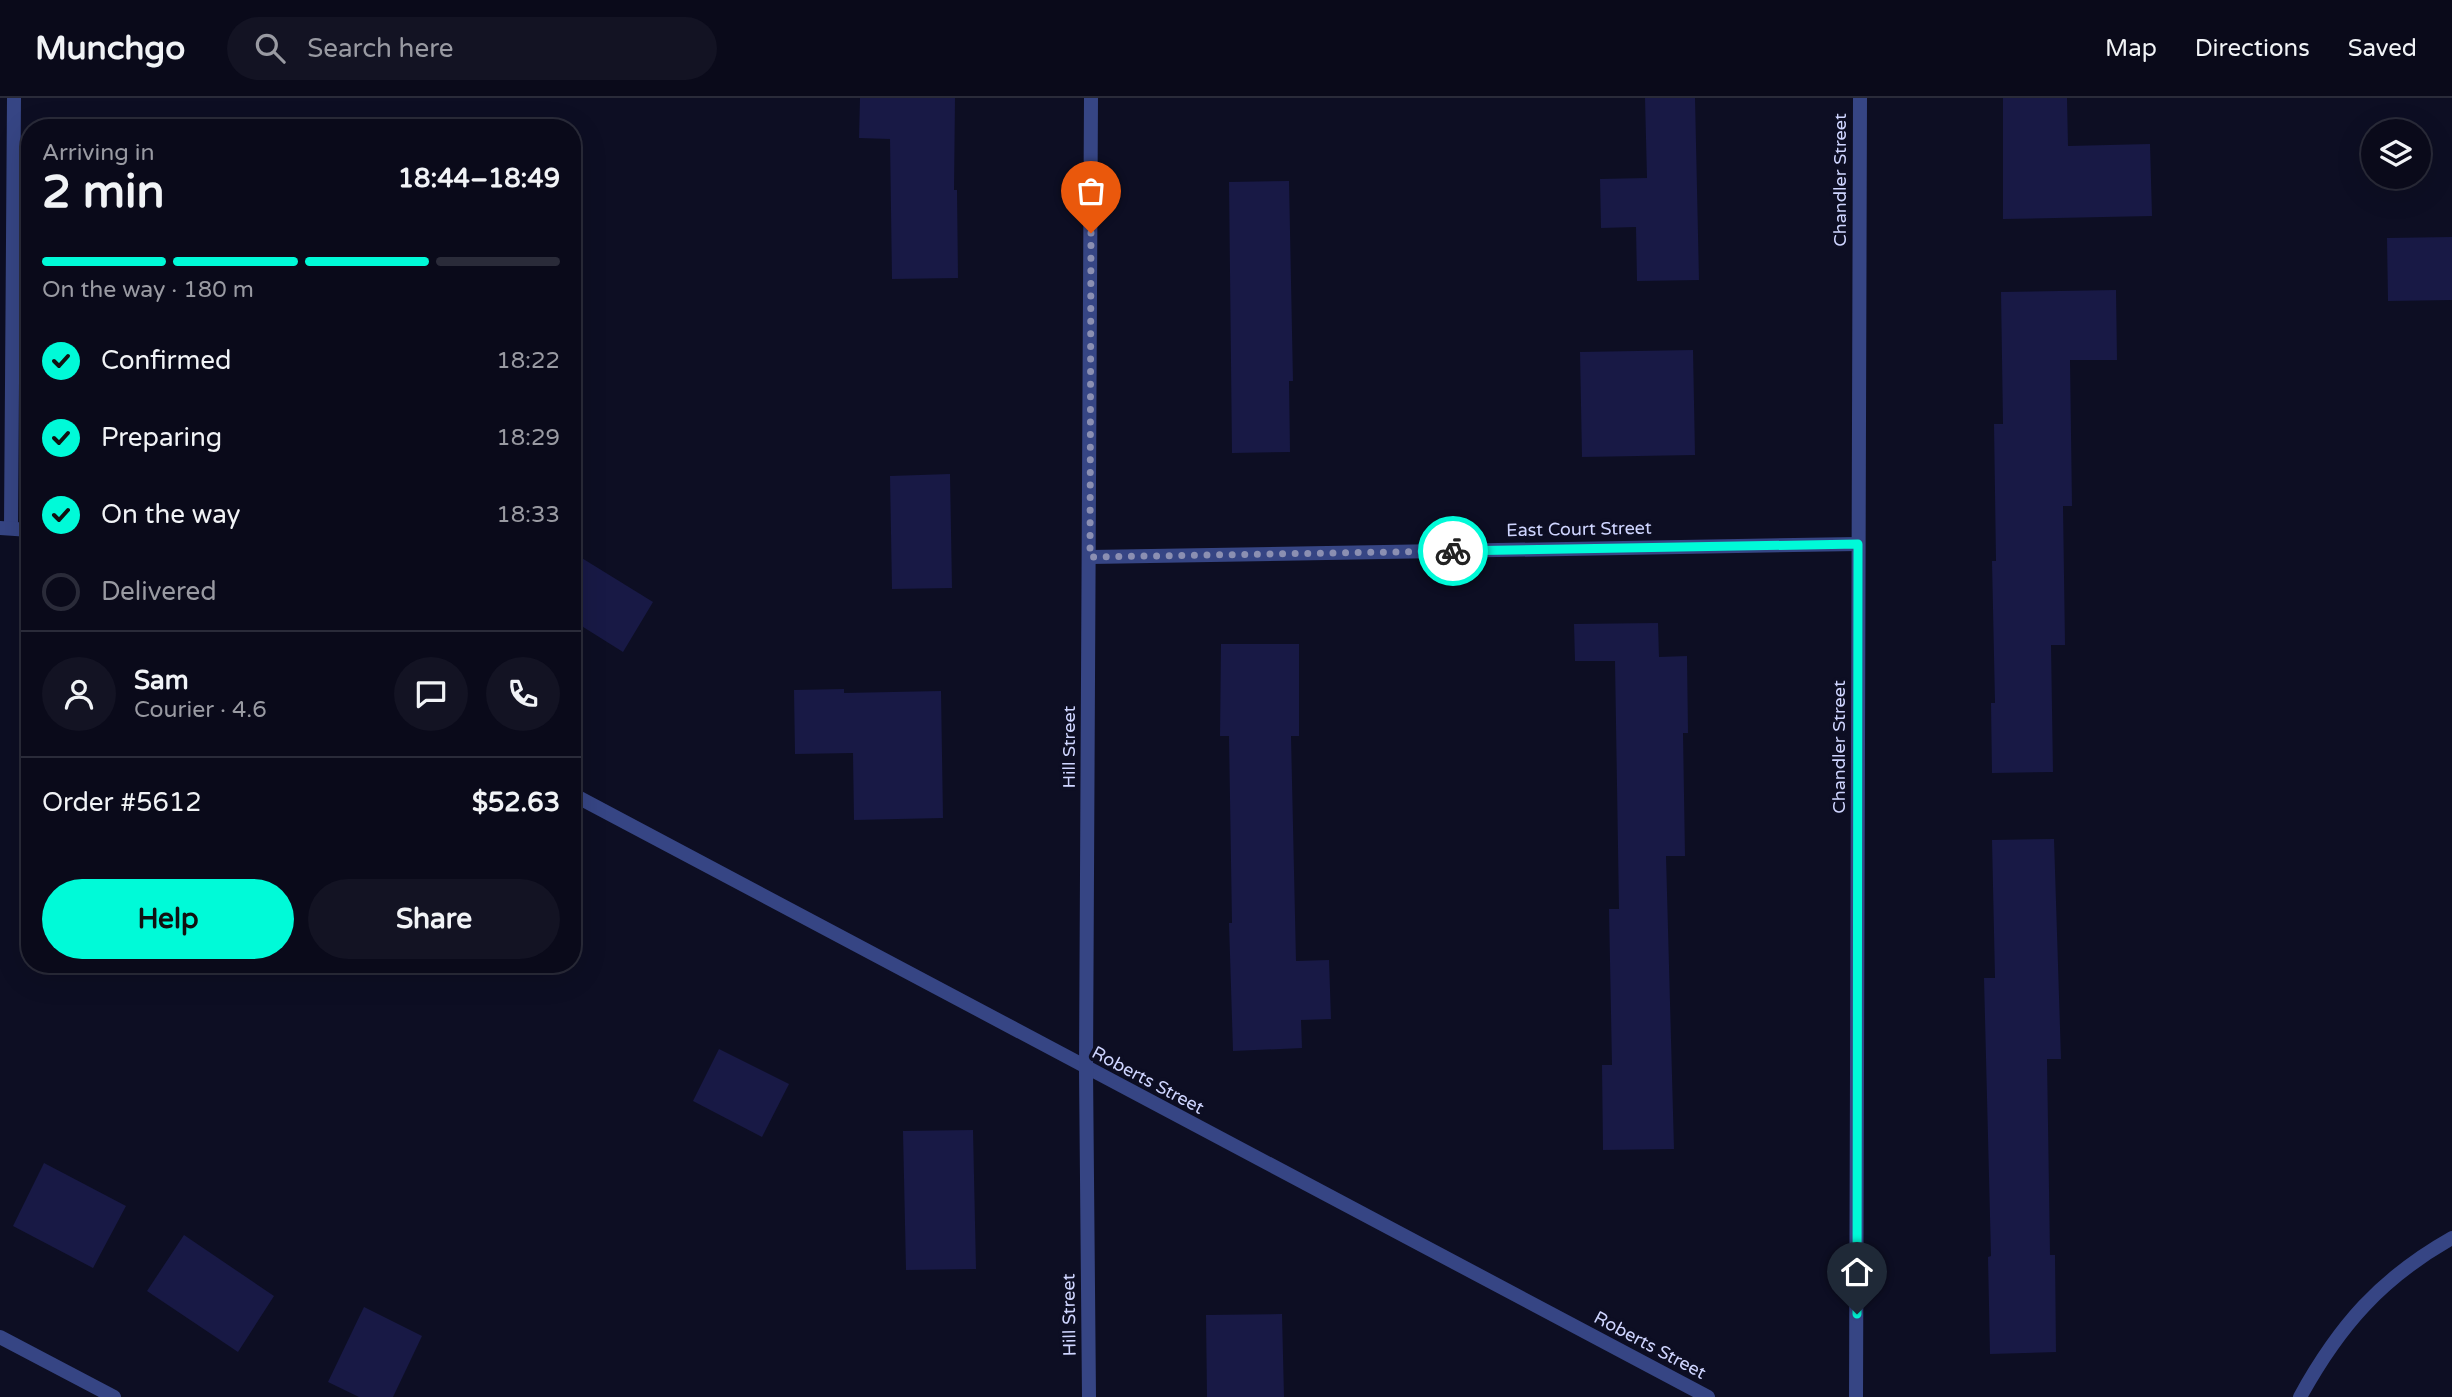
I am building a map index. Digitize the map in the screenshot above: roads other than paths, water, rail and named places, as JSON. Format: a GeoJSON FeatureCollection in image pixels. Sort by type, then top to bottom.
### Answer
{"type":"FeatureCollection","features":[{"type":"Feature","properties":{"kind":"street"},"geometry":{"type":"LineString","coordinates":[[5,527],[14,98]]}},
{"type":"Feature","properties":{"kind":"street","name":"Hill Street"},"geometry":{"type":"LineString","coordinates":[[1089,1397],[1086,1069],[1091,98]]}},
{"type":"Feature","properties":{"kind":"street","name":"Chandler Street"},"geometry":{"type":"LineString","coordinates":[[1856,1397],[1860,98]]}},
{"type":"Feature","properties":{"kind":"street","name":"East Court Street"},"geometry":{"type":"LineString","coordinates":[[1090,557],[1858,544]]}},
{"type":"Feature","properties":{"kind":"street","name":"Roberts Street"},"geometry":{"type":"LineString","coordinates":[[581,799],[1708,1397]]}},
{"type":"Feature","properties":{"kind":"street"},"geometry":{"type":"LineString","coordinates":[[2300,1397],[2322,1356],[2351,1318],[2385,1283],[2424,1253],[2452,1238]]}},
{"type":"Feature","properties":{"kind":"street"},"geometry":{"type":"LineString","coordinates":[[0,1337],[114,1397]]}}]}
